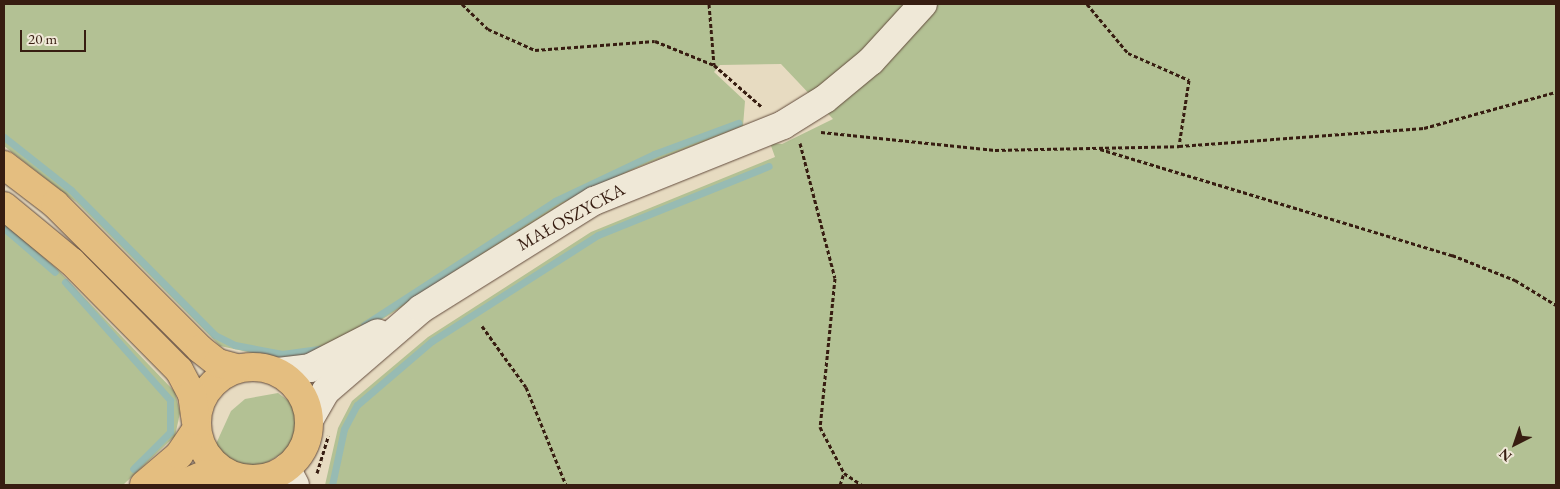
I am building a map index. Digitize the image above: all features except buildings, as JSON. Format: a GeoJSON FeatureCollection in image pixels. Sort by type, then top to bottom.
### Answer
{"type":"FeatureCollection","features":[{"type":"Feature","properties":{"kind":"main road"},"geometry":{"type":"LineString","coordinates":[[4,165],[55,204],[204,353],[218,363],[237,368],[265,367],[278,372],[300,391],[319,425],[302,450],[299,477],[260,479],[206,474],[180,485]]}},
{"type":"Feature","properties":{"kind":"main road"},"geometry":{"type":"LineString","coordinates":[[4,206],[67,257],[179,370],[192,394],[196,424],[210,460],[232,476]]}},
{"type":"Feature","properties":{"kind":"main road"},"geometry":{"type":"LineString","coordinates":[[144,485],[179,455],[196,424],[212,383],[237,368]]}},
{"type":"Feature","properties":{"kind":"street","name":"MAŁOSZYCKA"},"geometry":{"type":"LineString","coordinates":[[278,372],[310,368],[412,315],[578,209],[742,142],[791,130],[871,61],[923,4]]}},
{"type":"Feature","properties":{"kind":"street","name":"MAŁOSZYCKA"},"geometry":{"type":"LineString","coordinates":[[319,425],[326,391],[412,315]]}},
{"type":"Feature","properties":{"kind":"path"},"geometry":{"type":"LineString","coordinates":[[462,4],[488,29],[535,50],[655,41],[714,65],[791,130],[835,278],[820,427],[844,473],[862,485]]}},
{"type":"Feature","properties":{"kind":"path"},"geometry":{"type":"LineString","coordinates":[[709,4],[714,65]]}},
{"type":"Feature","properties":{"kind":"path"},"geometry":{"type":"LineString","coordinates":[[1087,4],[1128,53],[1189,80],[1179,146]]}},
{"type":"Feature","properties":{"kind":"path"},"geometry":{"type":"LineString","coordinates":[[817,132],[995,150],[1179,146],[1424,128],[1556,92]]}},
{"type":"Feature","properties":{"kind":"path"},"geometry":{"type":"LineString","coordinates":[[1097,148],[1452,256],[1515,280],[1556,305]]}},
{"type":"Feature","properties":{"kind":"path"},"geometry":{"type":"LineString","coordinates":[[482,326],[526,387],[566,485]]}},
{"type":"Feature","properties":{"kind":"path"},"geometry":{"type":"LineString","coordinates":[[299,477],[319,425]]}},
{"type":"Feature","properties":{"kind":"path"},"geometry":{"type":"LineString","coordinates":[[840,485],[844,473]]}},
{"type":"Feature","properties":{"kind":"green space"},"geometry":{"type":"Polygon","coordinates":[[[4,4],[1556,4],[1556,485],[325,485],[338,428],[352,401],[428,337],[591,232],[775,157],[770,143],[782,144],[833,119],[781,64],[720,65],[714,72],[745,101],[743,126],[636,168],[563,203],[386,317],[316,355],[280,359],[220,346],[76,202],[4,146],[4,4]]]}},
{"type":"Feature","properties":{"kind":"green space"},"geometry":{"type":"Polygon","coordinates":[[[4,223],[58,270],[175,392],[180,413],[175,436],[123,485],[4,485],[4,223]]]}},
{"type":"Feature","properties":{"kind":"green space"},"geometry":{"type":"Polygon","coordinates":[[[278,393],[290,402],[296,418],[294,435],[286,451],[263,465],[245,466],[228,459],[215,446],[231,411],[245,399],[278,393]]]}},
{"type":"Feature","properties":{"kind":"waterway"},"geometry":{"type":"LineString","coordinates":[[364,325],[555,201],[654,154],[738,123]]}},
{"type":"Feature","properties":{"kind":"waterway"},"geometry":{"type":"LineString","coordinates":[[4,137],[71,190],[215,335],[235,345],[282,354],[319,349]]}},
{"type":"Feature","properties":{"kind":"waterway"},"geometry":{"type":"LineString","coordinates":[[332,485],[344,429],[357,405],[432,341],[598,235],[769,166]]}},
{"type":"Feature","properties":{"kind":"waterway"},"geometry":{"type":"LineString","coordinates":[[4,228],[55,272]]}},
{"type":"Feature","properties":{"kind":"waterway"},"geometry":{"type":"LineString","coordinates":[[65,282],[170,400],[170,432],[133,469]]}}]}
